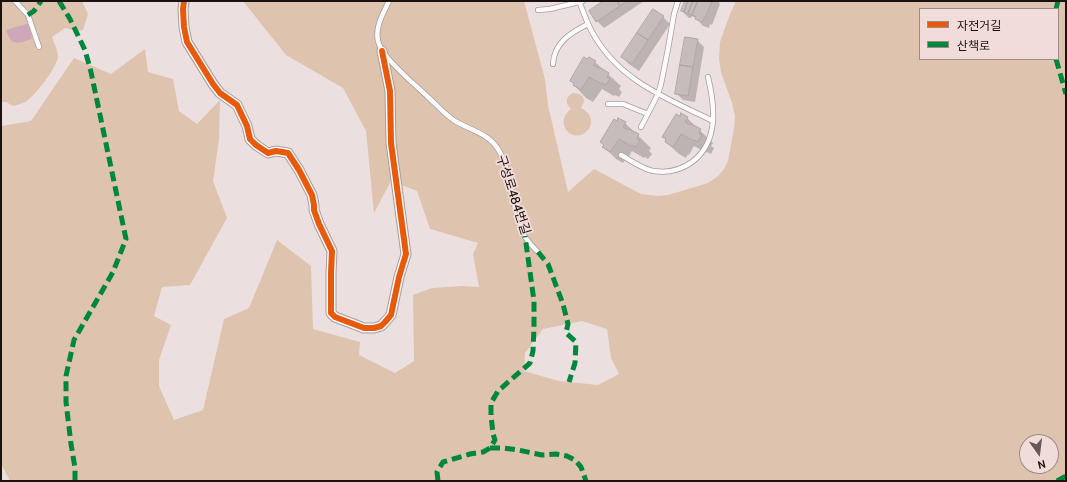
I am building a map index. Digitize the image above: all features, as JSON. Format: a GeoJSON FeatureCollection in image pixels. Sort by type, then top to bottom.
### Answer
{"type":"FeatureCollection","features":[{"type":"Feature","properties":{"kind":"street"},"geometry":{"type":"LineString","coordinates":[[184,1],[184,27],[187,42],[213,84],[220,93],[237,105],[247,126],[250,139],[256,145],[268,153],[276,151],[288,153],[312,195],[314,210],[332,251],[331,313],[334,317],[364,328],[381,326],[391,316],[399,277],[406,254],[391,143],[390,91],[382,51]]}},
{"type":"Feature","properties":{"kind":"lane"},"geometry":{"type":"LineString","coordinates":[[15,1],[28,15],[39,47]]}},
{"type":"Feature","properties":{"kind":"lane"},"geometry":{"type":"LineString","coordinates":[[382,51],[378,40],[378,32],[381,17],[389,1]]}},
{"type":"Feature","properties":{"kind":"lane"},"geometry":{"type":"LineString","coordinates":[[538,10],[550,9],[581,1],[588,24],[601,46],[615,63],[636,81],[658,94],[713,121]]}},
{"type":"Feature","properties":{"kind":"lane"},"geometry":{"type":"LineString","coordinates":[[641,127],[658,94],[678,1]]}},
{"type":"Feature","properties":{"kind":"lane"},"geometry":{"type":"LineString","coordinates":[[553,64],[555,54],[563,40],[588,24]]}},
{"type":"Feature","properties":{"kind":"lane","name":"구성로484번길"},"geometry":{"type":"LineString","coordinates":[[382,51],[401,72],[450,117],[482,134],[497,147],[509,176],[514,206],[524,236],[538,252]]}},
{"type":"Feature","properties":{"kind":"lane"},"geometry":{"type":"LineString","coordinates":[[621,156],[650,170],[666,172],[680,169],[699,157],[703,152],[710,136],[713,121],[714,108],[708,77]]}},
{"type":"Feature","properties":{"kind":"lane"},"geometry":{"type":"LineString","coordinates":[[608,104],[623,104],[648,114]]}},
{"type":"Feature","properties":{"kind":"shaded area"},"geometry":{"type":"Polygon","coordinates":[[[1,1],[82,1],[88,14],[83,30],[76,31],[65,28],[52,37],[58,57],[53,68],[44,82],[29,99],[24,103],[13,106],[6,102],[1,102],[1,1]]]}},
{"type":"Feature","properties":{"kind":"shaded area"},"geometry":{"type":"Polygon","coordinates":[[[243,1],[524,1],[545,79],[548,105],[568,192],[594,169],[641,194],[657,196],[668,195],[708,183],[718,176],[728,161],[735,116],[721,72],[719,59],[720,42],[736,1],[1066,1],[1066,481],[10,481],[1,464],[1,126],[31,121],[74,58],[111,74],[145,49],[148,72],[173,79],[179,111],[197,124],[220,100],[219,140],[213,181],[227,218],[190,285],[162,287],[154,316],[171,325],[159,360],[159,386],[174,420],[203,410],[224,319],[249,308],[277,240],[311,266],[313,329],[360,342],[359,355],[395,373],[414,361],[413,295],[432,288],[462,286],[479,287],[473,254],[478,243],[430,229],[417,191],[391,181],[374,213],[366,131],[343,88],[286,55],[243,1]],[[582,321],[543,329],[525,353],[524,371],[559,381],[598,385],[619,374],[611,358],[607,329],[582,321]]]}},
{"type":"Feature","properties":{"kind":"shaded area"},"geometry":{"type":"Polygon","coordinates":[[[26,24],[29,25],[32,39],[18,43],[12,41],[6,30],[26,24]]]}},
{"type":"Feature","properties":{"kind":"shaded area"},"geometry":{"type":"Polygon","coordinates":[[[573,93],[580,94],[584,100],[581,108],[589,114],[591,118],[591,124],[587,131],[582,135],[576,136],[567,131],[564,126],[566,115],[571,109],[567,103],[567,99],[568,96],[573,93]]]}},
{"type":"Feature","properties":{"kind":"building"},"geometry":{"type":"Polygon","coordinates":[[[603,1],[617,1],[620,6],[596,22],[589,11],[603,1]]]}},
{"type":"Feature","properties":{"kind":"building"},"geometry":{"type":"Polygon","coordinates":[[[617,1],[627,1],[620,6],[617,1]]]}},
{"type":"Feature","properties":{"kind":"building"},"geometry":{"type":"Polygon","coordinates":[[[685,1],[688,1],[684,12],[681,11],[685,1]]]}},
{"type":"Feature","properties":{"kind":"building"},"geometry":{"type":"Polygon","coordinates":[[[688,1],[693,1],[688,14],[684,12],[688,1]]]}},
{"type":"Feature","properties":{"kind":"building"},"geometry":{"type":"Polygon","coordinates":[[[693,1],[698,1],[692,15],[688,14],[693,1]]]}},
{"type":"Feature","properties":{"kind":"building"},"geometry":{"type":"Polygon","coordinates":[[[698,1],[712,1],[702,22],[695,19],[696,17],[692,15],[698,1]]]}},
{"type":"Feature","properties":{"kind":"building"},"geometry":{"type":"Polygon","coordinates":[[[653,9],[664,16],[648,40],[637,33],[653,9]]]}},
{"type":"Feature","properties":{"kind":"building"},"geometry":{"type":"Polygon","coordinates":[[[637,33],[648,40],[632,64],[621,57],[637,33]]]}},
{"type":"Feature","properties":{"kind":"building"},"geometry":{"type":"Polygon","coordinates":[[[685,37],[698,39],[693,67],[680,65],[685,37]]]}},
{"type":"Feature","properties":{"kind":"building"},"geometry":{"type":"Polygon","coordinates":[[[584,57],[587,59],[589,57],[596,61],[593,65],[609,73],[607,77],[610,79],[606,85],[589,77],[581,90],[573,85],[574,83],[570,81],[584,57]]]}},
{"type":"Feature","properties":{"kind":"building"},"geometry":{"type":"Polygon","coordinates":[[[680,65],[693,67],[688,96],[675,94],[680,65]]]}},
{"type":"Feature","properties":{"kind":"building"},"geometry":{"type":"Polygon","coordinates":[[[681,113],[688,117],[685,122],[701,129],[699,133],[702,135],[698,142],[681,134],[673,147],[665,142],[666,139],[662,137],[676,114],[680,116],[681,113]]]}},
{"type":"Feature","properties":{"kind":"building"},"geometry":{"type":"Polygon","coordinates":[[[618,118],[626,122],[623,127],[639,134],[637,139],[640,140],[636,147],[631,146],[619,139],[610,152],[602,147],[604,145],[600,142],[614,119],[617,121],[618,118]]]}},
{"type":"Feature","properties":{"kind":"marked path"},"geometry":{"type":"LineString","coordinates":[[28,15],[34,11],[41,1]]}},
{"type":"Feature","properties":{"kind":"marked path"},"geometry":{"type":"LineString","coordinates":[[59,1],[70,19],[85,50],[126,239],[113,272],[74,340],[66,376],[66,402],[75,468],[75,481]]}},
{"type":"Feature","properties":{"kind":"marked path"},"geometry":{"type":"LineString","coordinates":[[1056,8],[1058,1]]}},
{"type":"Feature","properties":{"kind":"marked path"},"geometry":{"type":"LineString","coordinates":[[1056,60],[1066,94]]}},
{"type":"Feature","properties":{"kind":"marked path"},"geometry":{"type":"LineString","coordinates":[[438,481],[437,472],[443,462],[470,454],[483,452],[490,448],[495,440],[493,434],[491,403],[498,391],[530,363],[533,351],[534,301],[525,236]]}},
{"type":"Feature","properties":{"kind":"marked path"},"geometry":{"type":"LineString","coordinates":[[538,252],[548,264],[563,304],[568,324],[566,333],[576,342],[575,363],[569,382]]}},
{"type":"Feature","properties":{"kind":"marked path"},"geometry":{"type":"LineString","coordinates":[[490,448],[518,450],[542,455],[556,454],[567,456],[575,460],[581,467],[586,481]]}},
{"type":"Feature","properties":{"kind":"marked path"},"geometry":{"type":"LineString","coordinates":[[1057,481],[1066,476]]}},
{"type":"Feature","properties":{"kind":"cycle path"},"geometry":{"type":"LineString","coordinates":[[184,1],[184,27],[187,42],[213,84],[220,93],[237,105],[247,126],[250,139],[256,145],[268,153],[276,151],[288,153],[312,195],[314,210],[332,251],[331,313],[335,317],[364,328],[381,326],[391,315],[399,277],[406,254],[391,143],[390,91],[382,51]]}}]}
